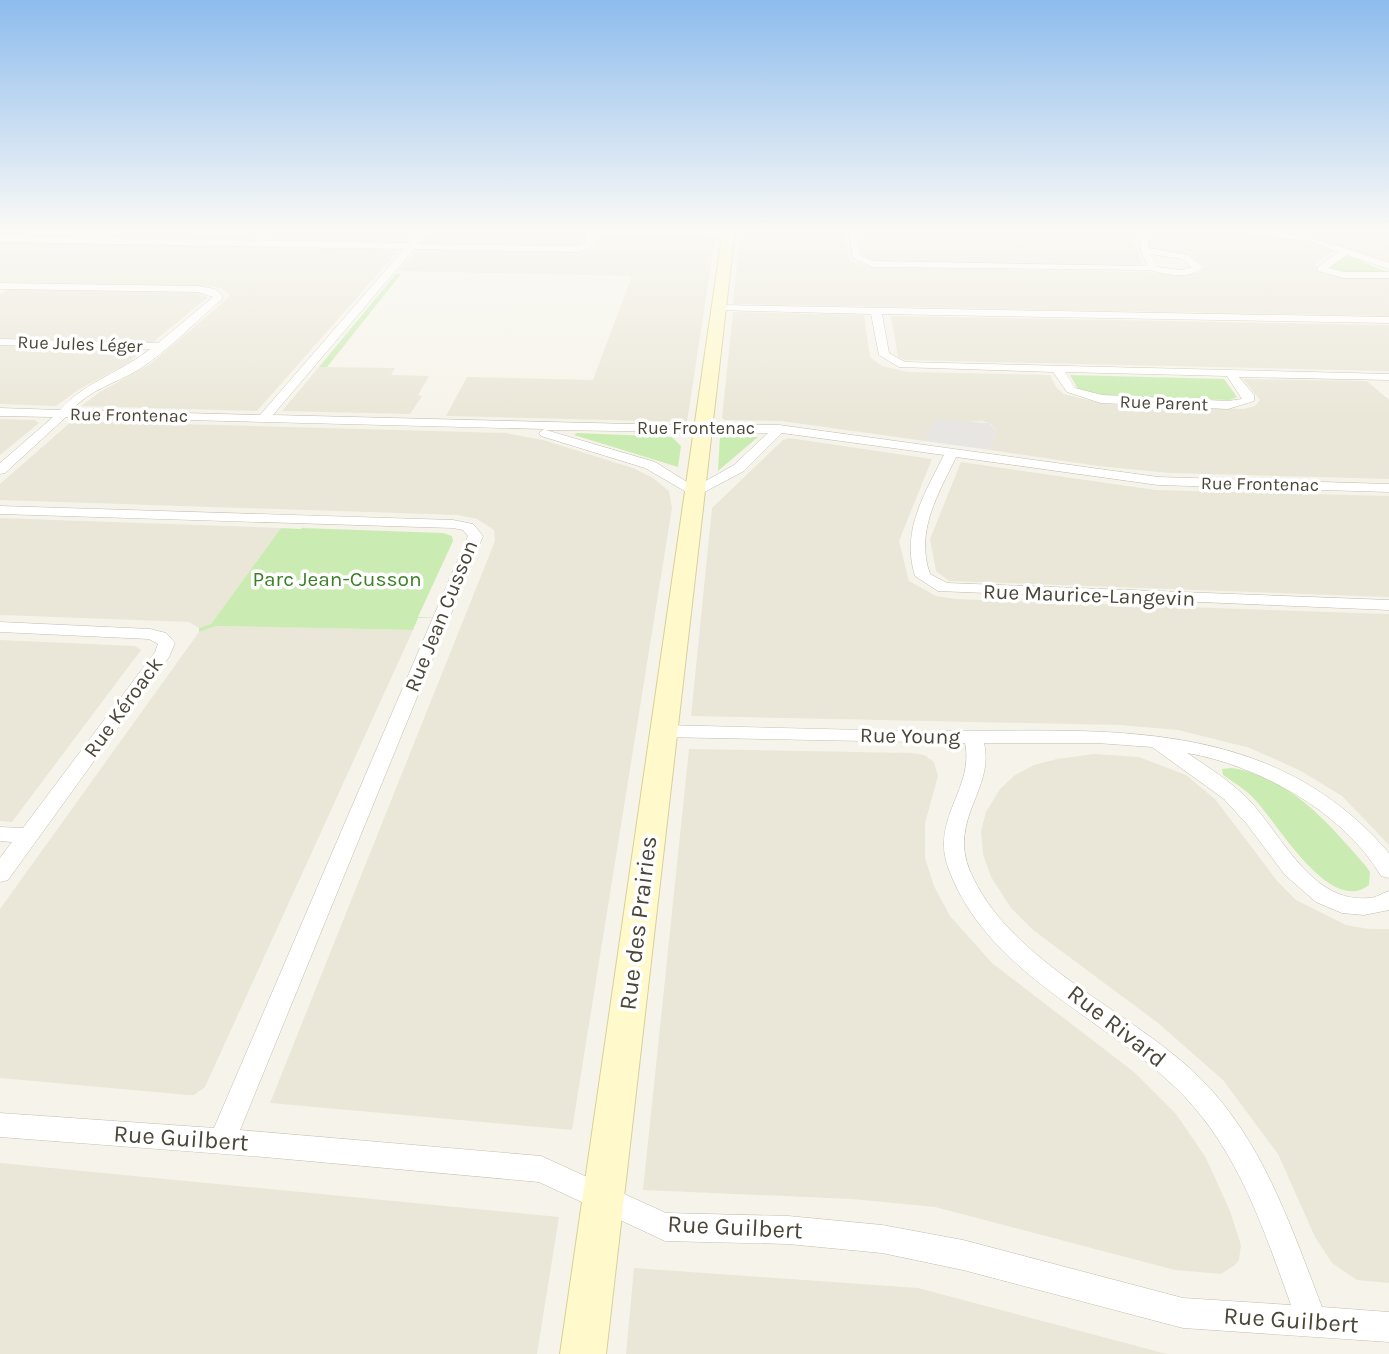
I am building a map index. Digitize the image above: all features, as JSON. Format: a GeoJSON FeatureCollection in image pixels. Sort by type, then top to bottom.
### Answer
{"type":"FeatureCollection","features":[{"type":"Feature","properties":{"kind":"main road","name":"Rue des Prairies"},"geometry":{"type":"LineString","coordinates":[[583,1354],[721,292]]}},
{"type":"Feature","properties":{"kind":"street"},"geometry":{"type":"LineString","coordinates":[[0,470],[83,395],[135,367],[218,298],[218,294],[211,292]]}},
{"type":"Feature","properties":{"kind":"street"},"geometry":{"type":"LineString","coordinates":[[264,418],[372,292]]}},
{"type":"Feature","properties":{"kind":"street"},"geometry":{"type":"LineString","coordinates":[[719,308],[1389,320]]}},
{"type":"Feature","properties":{"kind":"street","name":"Rue Parent"},"geometry":{"type":"LineString","coordinates":[[876,311],[884,355],[898,364],[1389,376]]}},
{"type":"Feature","properties":{"kind":"street","name":"Rue Jules Léger"},"geometry":{"type":"LineString","coordinates":[[0,342],[161,346]]}},
{"type":"Feature","properties":{"kind":"street","name":"Rue Parent"},"geometry":{"type":"LineString","coordinates":[[1057,369],[1068,388],[1101,399],[1228,405],[1248,401],[1248,395],[1230,373]]}},
{"type":"Feature","properties":{"kind":"street"},"geometry":{"type":"LineString","coordinates":[[1372,376],[1389,393]]}},
{"type":"Feature","properties":{"kind":"street","name":"Rue Frontenac"},"geometry":{"type":"LineString","coordinates":[[0,412],[779,429],[1158,481],[1389,488]]}},
{"type":"Feature","properties":{"kind":"street"},"geometry":{"type":"LineString","coordinates":[[498,424],[551,434],[650,465],[695,493],[739,468],[779,429]]}},
{"type":"Feature","properties":{"kind":"street","name":"Rue Maurice-Langevin"},"geometry":{"type":"LineString","coordinates":[[951,454],[919,523],[915,540],[923,576],[944,589],[1389,606]]}},
{"type":"Feature","properties":{"kind":"street","name":"Rue Jean Cusson"},"geometry":{"type":"LineString","coordinates":[[0,510],[453,524],[468,527],[476,536],[222,1140]]}},
{"type":"Feature","properties":{"kind":"street","name":"Rue Kéroack"},"geometry":{"type":"LineString","coordinates":[[0,627],[150,634],[167,643],[163,653],[0,874]]}},
{"type":"Feature","properties":{"kind":"street","name":"Rue Young"},"geometry":{"type":"LineString","coordinates":[[662,731],[1094,738],[1218,752],[1259,765],[1296,782],[1333,809],[1389,870]]}},
{"type":"Feature","properties":{"kind":"street","name":"Rue Rivard"},"geometry":{"type":"LineString","coordinates":[[974,738],[977,762],[959,807],[953,832],[959,869],[972,898],[982,913],[1019,950],[1150,1049],[1191,1086],[1210,1108],[1261,1186],[1312,1322]]}},
{"type":"Feature","properties":{"kind":"street","name":"Rue Young"},"geometry":{"type":"LineString","coordinates":[[1158,744],[1193,765],[1239,801],[1297,874],[1314,891],[1338,903],[1356,907],[1371,907],[1389,899]]}},
{"type":"Feature","properties":{"kind":"street"},"geometry":{"type":"LineString","coordinates":[[0,834],[28,836]]}},
{"type":"Feature","properties":{"kind":"street","name":"Rue Guilbert"},"geometry":{"type":"LineString","coordinates":[[0,1125],[222,1140],[541,1169],[665,1227],[788,1230],[882,1239],[963,1255],[1183,1313],[1389,1327]]}},
{"type":"Feature","properties":{"kind":"shaded area"},"geometry":{"type":"Polygon","coordinates":[[[158,292],[196,293],[208,297],[153,342],[0,339],[0,294],[158,292]]]}},
{"type":"Feature","properties":{"kind":"shaded area"},"geometry":{"type":"Polygon","coordinates":[[[227,292],[362,292],[257,411],[81,406],[100,392],[152,363],[228,298],[227,292]]]}},
{"type":"Feature","properties":{"kind":"shaded area"},"geometry":{"type":"Polygon","coordinates":[[[626,292],[707,292],[687,422],[446,416],[467,377],[593,380],[626,292]]]}},
{"type":"Feature","properties":{"kind":"shaded area"},"geometry":{"type":"Polygon","coordinates":[[[734,292],[1389,292],[1389,316],[733,304],[734,292]]]}},
{"type":"Feature","properties":{"kind":"shaded area"},"geometry":{"type":"Polygon","coordinates":[[[733,312],[864,315],[870,357],[882,366],[908,372],[1050,375],[1056,387],[1064,394],[1105,404],[1243,409],[1255,406],[1260,400],[1243,379],[1367,381],[1389,400],[1389,479],[1169,473],[1098,466],[990,450],[996,431],[991,424],[982,421],[933,424],[925,441],[781,421],[725,420],[722,418],[733,312]]]}},
{"type":"Feature","properties":{"kind":"shaded area"},"geometry":{"type":"Polygon","coordinates":[[[891,316],[1389,325],[1389,371],[906,360],[898,357],[891,316]]]}},
{"type":"Feature","properties":{"kind":"shaded area"},"geometry":{"type":"Polygon","coordinates":[[[0,345],[142,351],[128,363],[78,390],[56,406],[0,404],[0,345]]]}},
{"type":"Feature","properties":{"kind":"shaded area"},"geometry":{"type":"Polygon","coordinates":[[[319,367],[395,368],[391,375],[429,376],[418,395],[422,396],[410,414],[282,411],[319,367]]]}},
{"type":"Feature","properties":{"kind":"shaded area"},"geometry":{"type":"Polygon","coordinates":[[[0,419],[34,420],[39,423],[0,455],[0,419]]]}},
{"type":"Feature","properties":{"kind":"shaded area"},"geometry":{"type":"Polygon","coordinates":[[[72,421],[506,433],[543,440],[633,468],[653,478],[669,491],[672,508],[572,1130],[270,1103],[495,541],[494,530],[477,519],[457,515],[0,500],[0,484],[72,421]]]}},
{"type":"Feature","properties":{"kind":"shaded area"},"geometry":{"type":"Polygon","coordinates":[[[933,421],[989,423],[996,431],[990,450],[925,441],[933,421]]]}},
{"type":"Feature","properties":{"kind":"shaded area"},"geometry":{"type":"Polygon","coordinates":[[[789,438],[932,459],[899,541],[909,581],[936,596],[956,599],[1389,614],[1389,845],[1342,796],[1301,771],[1250,748],[1178,730],[1119,725],[691,716],[712,508],[783,440],[789,438]]]}},
{"type":"Feature","properties":{"kind":"shaded area"},"geometry":{"type":"Polygon","coordinates":[[[961,462],[1156,490],[1389,496],[1389,597],[949,581],[936,571],[930,539],[961,462]]]}},
{"type":"Feature","properties":{"kind":"shaded area"},"geometry":{"type":"Polygon","coordinates":[[[0,518],[281,528],[211,624],[199,628],[189,622],[0,615],[0,518]]]}},
{"type":"Feature","properties":{"kind":"shaded area"},"geometry":{"type":"Polygon","coordinates":[[[215,626],[413,630],[205,1087],[194,1095],[188,1095],[0,1078],[0,909],[199,632],[215,626]]]}},
{"type":"Feature","properties":{"kind":"shaded area"},"geometry":{"type":"Polygon","coordinates":[[[0,640],[135,646],[141,650],[12,822],[0,821],[0,640]]]}},
{"type":"Feature","properties":{"kind":"shaded area"},"geometry":{"type":"Polygon","coordinates":[[[689,749],[911,753],[924,755],[934,762],[938,776],[925,823],[925,858],[934,886],[950,916],[992,963],[1134,1072],[1176,1114],[1206,1158],[1230,1211],[1241,1245],[1239,1260],[1235,1265],[1221,1274],[1175,1270],[935,1207],[852,1199],[643,1190],[689,749]]]}},
{"type":"Feature","properties":{"kind":"shaded area"},"geometry":{"type":"Polygon","coordinates":[[[1094,754],[1139,757],[1186,775],[1215,799],[1278,882],[1296,900],[1346,925],[1389,929],[1389,1283],[1357,1280],[1332,1263],[1315,1237],[1278,1154],[1223,1080],[1158,1023],[1033,930],[1011,908],[991,877],[983,854],[981,831],[986,812],[1000,789],[1015,775],[1034,765],[1094,754]]]}},
{"type":"Feature","properties":{"kind":"shaded area"},"geometry":{"type":"Polygon","coordinates":[[[0,1163],[559,1217],[537,1354],[0,1354],[0,1163]]]}},
{"type":"Feature","properties":{"kind":"shaded area"},"geometry":{"type":"Polygon","coordinates":[[[634,1268],[918,1288],[1167,1354],[626,1354],[634,1268]]]}},
{"type":"Feature","properties":{"kind":"green space"},"geometry":{"type":"Polygon","coordinates":[[[381,292],[387,292],[327,367],[319,367],[381,292]]]}},
{"type":"Feature","properties":{"kind":"green space"},"geometry":{"type":"Polygon","coordinates":[[[1070,375],[1224,379],[1237,397],[1230,400],[1105,396],[1078,389],[1070,375]]]}},
{"type":"Feature","properties":{"kind":"green space"},"geometry":{"type":"Polygon","coordinates":[[[574,435],[672,437],[681,446],[678,467],[574,435]]]}},
{"type":"Feature","properties":{"kind":"green space"},"geometry":{"type":"Polygon","coordinates":[[[720,436],[758,437],[718,471],[720,436]]]}},
{"type":"Feature","properties":{"kind":"green space","name":"Parc Jean-Cusson"},"geometry":{"type":"Polygon","coordinates":[[[307,520],[302,528],[443,533],[452,536],[453,541],[418,617],[443,618],[418,618],[413,630],[216,626],[199,632],[199,628],[211,624],[281,528],[301,529],[307,520]]]}},
{"type":"Feature","properties":{"kind":"green space"},"geometry":{"type":"Polygon","coordinates":[[[1232,768],[1272,781],[1306,804],[1337,833],[1365,865],[1370,872],[1369,885],[1354,891],[1338,888],[1322,878],[1292,847],[1253,798],[1223,775],[1222,769],[1232,768]]]}}]}
